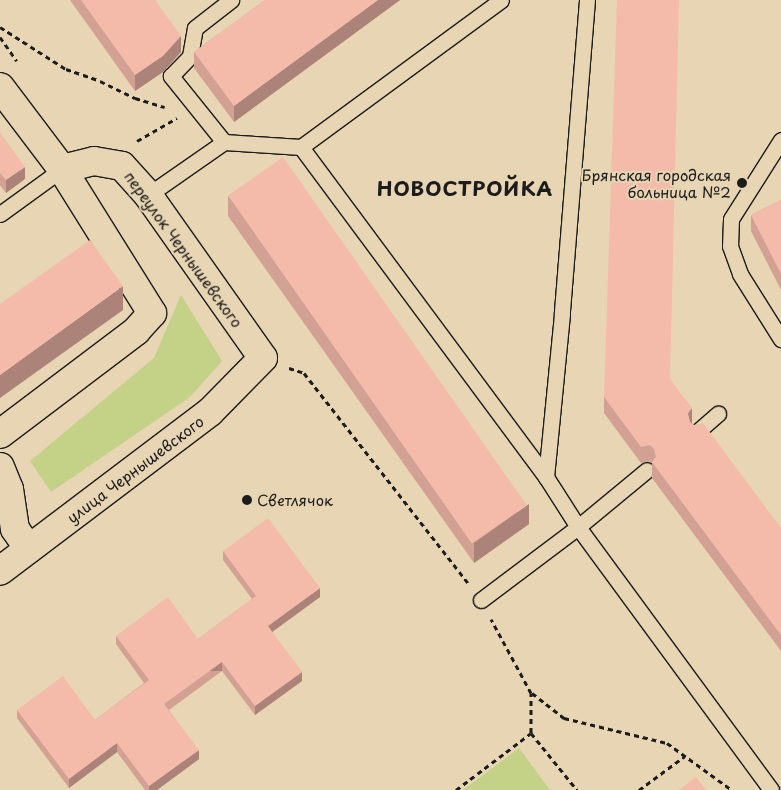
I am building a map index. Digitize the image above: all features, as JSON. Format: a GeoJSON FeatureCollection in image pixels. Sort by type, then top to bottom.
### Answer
{"type":"FeatureCollection","features":[{"type":"Feature","properties":{"kind":"street"},"geometry":{"type":"LineString","coordinates":[[0,87],[62,169],[152,313],[136,331],[0,434]]}},
{"type":"Feature","properties":{"kind":"street","name":"переулок Чернышевского"},"geometry":{"type":"LineString","coordinates":[[62,169],[94,161],[122,166],[148,195],[263,358]]}},
{"type":"Feature","properties":{"kind":"street","name":"улица Чернышевского"},"geometry":{"type":"LineString","coordinates":[[0,572],[210,412],[263,358]]}},
{"type":"Feature","properties":{"kind":"street"},"geometry":{"type":"LineString","coordinates":[[0,468],[9,488],[15,530],[29,549]]}},
{"type":"Feature","properties":{"kind":"lane"},"geometry":{"type":"LineString","coordinates":[[224,142],[171,76],[190,56],[195,28],[232,0]]}},
{"type":"Feature","properties":{"kind":"lane"},"geometry":{"type":"LineString","coordinates":[[148,195],[224,142],[301,147],[500,0]]}},
{"type":"Feature","properties":{"kind":"lane"},"geometry":{"type":"LineString","coordinates":[[546,477],[562,314],[587,0]]}},
{"type":"Feature","properties":{"kind":"lane"},"geometry":{"type":"LineString","coordinates":[[781,140],[730,219],[730,246],[740,274],[781,339]]}},
{"type":"Feature","properties":{"kind":"lane"},"geometry":{"type":"LineString","coordinates":[[301,147],[546,477],[578,527],[771,790]]}},
{"type":"Feature","properties":{"kind":"lane"},"geometry":{"type":"LineString","coordinates":[[0,214],[62,169]]}},
{"type":"Feature","properties":{"kind":"lane"},"geometry":{"type":"LineString","coordinates":[[697,432],[718,414]]}},
{"type":"Feature","properties":{"kind":"lane"},"geometry":{"type":"LineString","coordinates":[[481,600],[578,527],[647,470]]}},
{"type":"Feature","properties":{"kind":"path"},"geometry":{"type":"LineString","coordinates":[[0,27],[66,69],[135,98],[163,107],[196,106]]}},
{"type":"Feature","properties":{"kind":"path"},"geometry":{"type":"LineString","coordinates":[[0,37],[22,70]]}},
{"type":"Feature","properties":{"kind":"path"},"geometry":{"type":"LineString","coordinates":[[131,144],[196,106]]}},
{"type":"Feature","properties":{"kind":"path"},"geometry":{"type":"LineString","coordinates":[[263,358],[304,374],[481,600],[531,693],[564,718],[667,743],[732,790]]}},
{"type":"Feature","properties":{"kind":"path"},"geometry":{"type":"LineString","coordinates":[[531,693],[531,734],[577,790]]}},
{"type":"Feature","properties":{"kind":"path"},"geometry":{"type":"LineString","coordinates":[[456,790],[531,734]]}},
{"type":"Feature","properties":{"kind":"path"},"geometry":{"type":"LineString","coordinates":[[639,790],[685,756]]}},
{"type":"Feature","properties":{"kind":"green space"},"geometry":{"type":"Polygon","coordinates":[[[181,295],[222,361],[190,397],[51,492],[30,461],[154,358],[181,295]]]}},
{"type":"Feature","properties":{"kind":"green space"},"geometry":{"type":"Polygon","coordinates":[[[519,748],[550,790],[463,790],[519,748]]]}},
{"type":"Feature","properties":{"kind":"building"},"geometry":{"type":"Polygon","coordinates":[[[81,0],[155,0],[181,36],[163,56],[135,75],[81,0]]]}},
{"type":"Feature","properties":{"kind":"building"},"geometry":{"type":"Polygon","coordinates":[[[265,0],[378,0],[234,106],[194,52],[265,0]]]}},
{"type":"Feature","properties":{"kind":"building"},"geometry":{"type":"Polygon","coordinates":[[[617,0],[679,0],[670,379],[692,408],[688,413],[690,422],[694,425],[703,423],[781,528],[781,635],[652,462],[656,457],[654,449],[650,445],[641,447],[604,397],[617,0]]]}},
{"type":"Feature","properties":{"kind":"building"},"geometry":{"type":"Polygon","coordinates":[[[0,133],[25,167],[6,180],[0,173],[0,133]]]}},
{"type":"Feature","properties":{"kind":"building"},"geometry":{"type":"Polygon","coordinates":[[[283,157],[527,505],[472,544],[228,195],[283,157]]]}},
{"type":"Feature","properties":{"kind":"building"},"geometry":{"type":"Polygon","coordinates":[[[781,200],[781,274],[751,215],[781,200]]]}},
{"type":"Feature","properties":{"kind":"building"},"geometry":{"type":"Polygon","coordinates":[[[90,240],[123,286],[0,375],[0,304],[90,240]]]}},
{"type":"Feature","properties":{"kind":"building"},"geometry":{"type":"Polygon","coordinates":[[[268,518],[320,588],[268,626],[302,672],[255,706],[222,662],[164,704],[199,750],[149,786],[117,743],[69,779],[17,710],[63,676],[95,720],[149,680],[116,636],[168,597],[198,639],[256,596],[223,551],[268,518]]]}},
{"type":"Feature","properties":{"kind":"building"},"geometry":{"type":"Polygon","coordinates":[[[696,777],[706,790],[679,790],[696,777]]]}},
{"type":"Feature","properties":{"kind":"place","name":"Брянская городская больница №2"},"geometry":{"type":"Point","coordinates":[742,183]}},
{"type":"Feature","properties":{"kind":"place","name":"Светлячок"},"geometry":{"type":"Point","coordinates":[247,500]}},
{"type":"Feature","properties":{"kind":"district","name":"НОВОСТРОЙКА"},"geometry":{"type":"Point","coordinates":[465,188]}}]}
